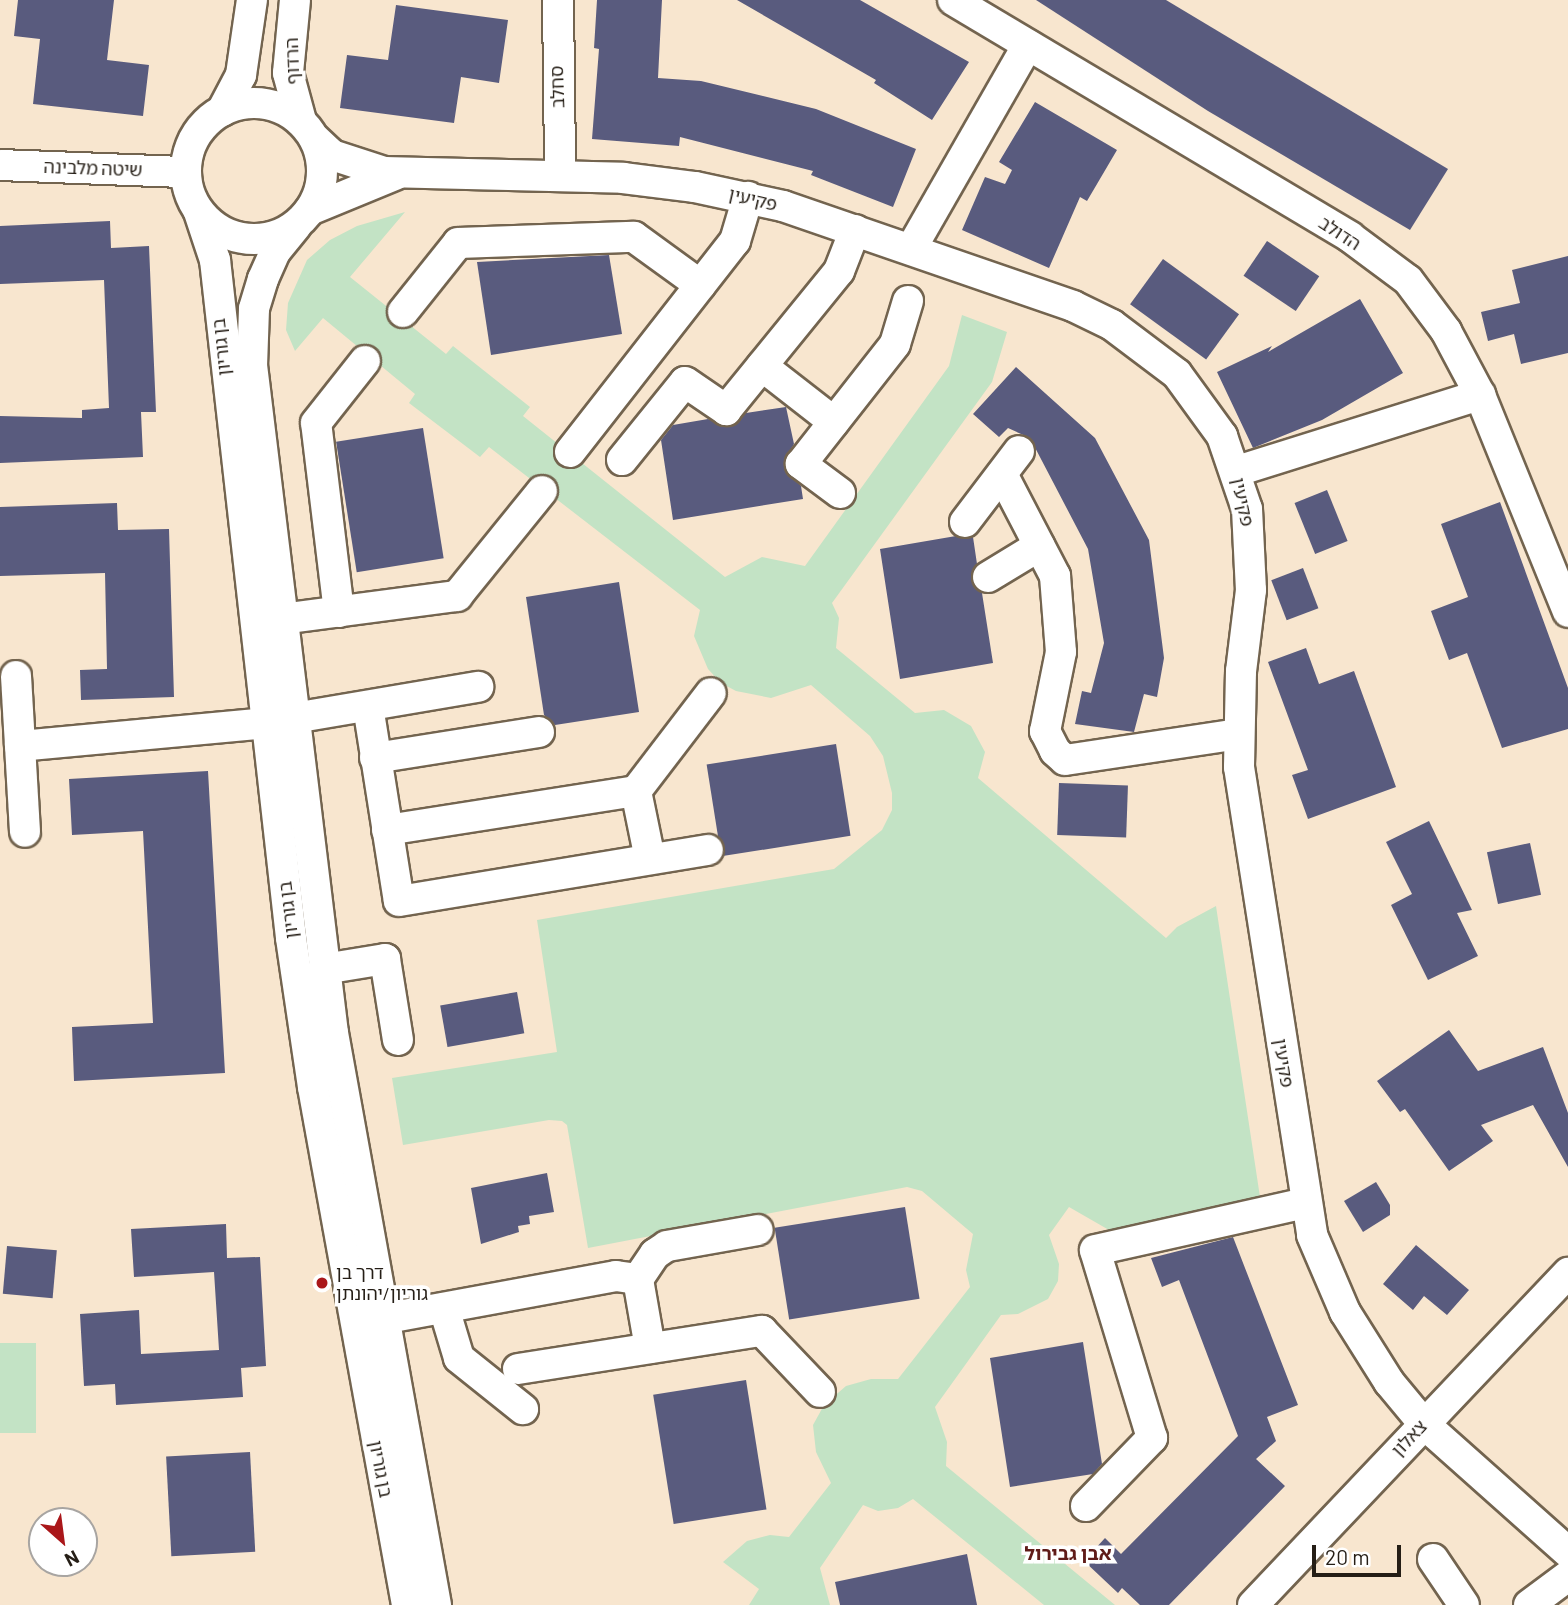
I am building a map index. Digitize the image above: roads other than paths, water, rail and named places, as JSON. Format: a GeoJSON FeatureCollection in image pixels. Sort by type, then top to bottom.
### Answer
{"type":"FeatureCollection","features":[{"type":"Feature","properties":{"kind":"street"},"geometry":{"type":"LineString","coordinates":[[222,111],[264,103],[308,130],[323,170],[303,218],[276,236],[244,239],[215,228],[199,212],[189,193],[185,172],[192,141],[222,111],[241,75],[252,0]]}},
{"type":"Feature","properties":{"kind":"street","name":"הרדוף"},"geometry":{"type":"LineString","coordinates":[[295,0],[288,73],[308,130]]}},
{"type":"Feature","properties":{"kind":"street","name":"סחלב"},"geometry":{"type":"LineString","coordinates":[[558,0],[560,174]]}},
{"type":"Feature","properties":{"kind":"street","name":"הדולב"},"geometry":{"type":"LineString","coordinates":[[953,0],[1350,237],[1408,280],[1446,331],[1480,395],[1568,612]]}},
{"type":"Feature","properties":{"kind":"street"},"geometry":{"type":"LineString","coordinates":[[911,249],[1028,45]]}},
{"type":"Feature","properties":{"kind":"street","name":"פקיעין"},"geometry":{"type":"LineString","coordinates":[[308,130],[325,150],[349,162],[402,174],[560,174],[659,182],[748,197],[855,230],[1073,306],[1147,348],[1202,404],[1237,471],[1252,548],[1238,734],[1238,767],[1312,1235],[1345,1312],[1373,1360],[1423,1423],[1568,1552]]}},
{"type":"Feature","properties":{"kind":"street","name":"שיטה מלבינה"},"geometry":{"type":"LineString","coordinates":[[0,164],[185,172]]}},
{"type":"Feature","properties":{"kind":"street","name":"פקיעין"},"geometry":{"type":"LineString","coordinates":[[303,218],[364,184],[402,174]]}},
{"type":"Feature","properties":{"kind":"street"},"geometry":{"type":"LineString","coordinates":[[570,452],[739,234],[748,197]]}},
{"type":"Feature","properties":{"kind":"street","name":"בן גוריון"},"geometry":{"type":"LineString","coordinates":[[199,212],[210,238],[216,271],[280,721],[382,1319],[436,1605]]}},
{"type":"Feature","properties":{"kind":"street","name":"בן גוריון"},"geometry":{"type":"LineString","coordinates":[[303,218],[275,252],[263,279],[251,334],[282,620],[280,721],[313,1087],[407,1605]]}},
{"type":"Feature","properties":{"kind":"street"},"geometry":{"type":"LineString","coordinates":[[622,460],[685,382],[726,410],[839,271],[855,230]]}},
{"type":"Feature","properties":{"kind":"street"},"geometry":{"type":"LineString","coordinates":[[403,312],[458,243],[634,237],[701,285]]}},
{"type":"Feature","properties":{"kind":"street"},"geometry":{"type":"LineString","coordinates":[[840,493],[801,464],[895,344],[908,301]]}},
{"type":"Feature","properties":{"kind":"street"},"geometry":{"type":"LineString","coordinates":[[339,611],[316,423],[365,361]]}},
{"type":"Feature","properties":{"kind":"street"},"geometry":{"type":"LineString","coordinates":[[762,366],[834,422]]}},
{"type":"Feature","properties":{"kind":"street"},"geometry":{"type":"LineString","coordinates":[[1237,471],[1480,395]]}},
{"type":"Feature","properties":{"kind":"street"},"geometry":{"type":"LineString","coordinates":[[965,522],[1010,463],[1040,546],[1055,576],[1061,652],[1045,731],[1055,751],[1065,760],[1238,734]]}},
{"type":"Feature","properties":{"kind":"street"},"geometry":{"type":"LineString","coordinates":[[282,620],[457,596],[542,491]]}},
{"type":"Feature","properties":{"kind":"street"},"geometry":{"type":"LineString","coordinates":[[988,577],[1040,546]]}},
{"type":"Feature","properties":{"kind":"street"},"geometry":{"type":"LineString","coordinates":[[16,676],[25,832]]}},
{"type":"Feature","properties":{"kind":"street"},"geometry":{"type":"LineString","coordinates":[[20,746],[280,721],[478,687]]}},
{"type":"Feature","properties":{"kind":"street"},"geometry":{"type":"LineString","coordinates":[[387,830],[636,791],[711,693]]}},
{"type":"Feature","properties":{"kind":"street"},"geometry":{"type":"LineString","coordinates":[[368,706],[400,901],[708,850]]}},
{"type":"Feature","properties":{"kind":"street"},"geometry":{"type":"LineString","coordinates":[[375,758],[539,732]]}},
{"type":"Feature","properties":{"kind":"street"},"geometry":{"type":"LineString","coordinates":[[636,791],[650,859]]}},
{"type":"Feature","properties":{"kind":"street"},"geometry":{"type":"LineString","coordinates":[[324,969],[385,959],[398,1040]]}},
{"type":"Feature","properties":{"kind":"street"},"geometry":{"type":"LineString","coordinates":[[1086,1506],[1152,1438],[1095,1250],[1306,1203]]}},
{"type":"Feature","properties":{"kind":"street"},"geometry":{"type":"LineString","coordinates":[[638,1279],[667,1246],[758,1230]]}},
{"type":"Feature","properties":{"kind":"street","name":"צאלון"},"geometry":{"type":"LineString","coordinates":[[1253,1605],[1568,1273]]}},
{"type":"Feature","properties":{"kind":"street"},"geometry":{"type":"LineString","coordinates":[[382,1319],[616,1276],[638,1279]]}},
{"type":"Feature","properties":{"kind":"street"},"geometry":{"type":"LineString","coordinates":[[638,1279],[650,1348]]}},
{"type":"Feature","properties":{"kind":"street"},"geometry":{"type":"LineString","coordinates":[[444,1307],[458,1358],[523,1409]]}},
{"type":"Feature","properties":{"kind":"street"},"geometry":{"type":"LineString","coordinates":[[518,1369],[762,1331],[820,1392]]}},
{"type":"Feature","properties":{"kind":"street"},"geometry":{"type":"LineString","coordinates":[[1433,1559],[1464,1605]]}},
{"type":"Feature","properties":{"kind":"street"},"geometry":{"type":"LineString","coordinates":[[1529,1605],[1568,1576]]}},
{"type":"Feature","properties":{"kind":"place","name":"דרך בן גוריון/יהונתן"},"geometry":{"type":"Point","coordinates":[322,1283]}},
{"type":"Feature","properties":{"kind":"district","name":"אבן גבירול"},"geometry":{"type":"Point","coordinates":[1068,1553]}}]}
